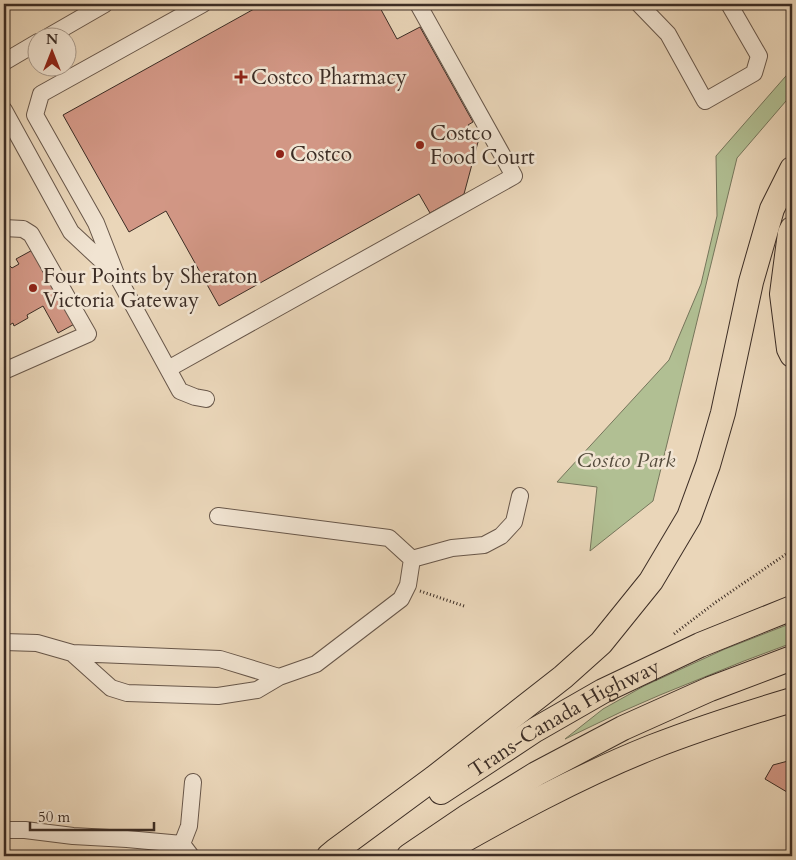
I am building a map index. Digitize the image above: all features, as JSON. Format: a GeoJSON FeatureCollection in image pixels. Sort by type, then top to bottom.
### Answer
{"type":"FeatureCollection","features":[{"type":"Feature","properties":{"kind":"highway"},"geometry":{"type":"LineString","coordinates":[[329,856],[434,778],[563,677],[601,643],[651,581],[689,517],[708,465],[723,413],[751,282],[766,227],[772,209],[792,169]]}},
{"type":"Feature","properties":{"kind":"highway"},"geometry":{"type":"LineString","coordinates":[[792,229],[782,294],[789,348],[792,355]]}},
{"type":"Feature","properties":{"kind":"highway","name":"Trans-Canada Highway"},"geometry":{"type":"LineString","coordinates":[[352,856],[460,778],[594,696],[700,645],[792,608]]}},
{"type":"Feature","properties":{"kind":"highway","name":"Trans-Canada Highway"},"geometry":{"type":"LineString","coordinates":[[409,856],[468,816],[536,774],[623,728],[710,689],[792,658]]}},
{"type":"Feature","properties":{"kind":"highway"},"geometry":{"type":"LineString","coordinates":[[436,856],[489,825],[562,787],[652,747],[724,721],[792,700]]}},
{"type":"Feature","properties":{"kind":"street"},"geometry":{"type":"LineString","coordinates":[[63,28],[105,4]]}},
{"type":"Feature","properties":{"kind":"street"},"geometry":{"type":"LineString","coordinates":[[204,4],[41,94],[35,115],[96,223],[116,274],[180,391],[194,397],[206,399]]}},
{"type":"Feature","properties":{"kind":"street"},"geometry":{"type":"LineString","coordinates":[[168,369],[514,176],[418,4]]}},
{"type":"Feature","properties":{"kind":"street"},"geometry":{"type":"LineString","coordinates":[[639,4],[668,34],[705,101],[754,73],[759,56],[729,4]]}},
{"type":"Feature","properties":{"kind":"street"},"geometry":{"type":"LineString","coordinates":[[4,62],[28,48]]}},
{"type":"Feature","properties":{"kind":"street"},"geometry":{"type":"LineString","coordinates":[[4,110],[71,232],[116,274]]}},
{"type":"Feature","properties":{"kind":"street"},"geometry":{"type":"LineString","coordinates":[[4,228],[23,229],[31,234],[88,334],[4,371]]}},
{"type":"Feature","properties":{"kind":"street"},"geometry":{"type":"LineString","coordinates":[[412,559],[452,548],[484,545],[501,536],[514,522],[520,496]]}},
{"type":"Feature","properties":{"kind":"street"},"geometry":{"type":"LineString","coordinates":[[218,516],[389,538],[412,559]]}},
{"type":"Feature","properties":{"kind":"street"},"geometry":{"type":"LineString","coordinates":[[72,653],[111,688],[127,693],[218,696],[257,690],[279,677],[316,664],[401,599],[408,586],[412,559]]}},
{"type":"Feature","properties":{"kind":"street"},"geometry":{"type":"LineString","coordinates":[[4,642],[37,643],[72,653],[220,659],[279,677]]}},
{"type":"Feature","properties":{"kind":"street"},"geometry":{"type":"LineString","coordinates":[[4,830],[25,830],[73,836],[127,838],[186,850],[193,782]]}},
{"type":"Feature","properties":{"kind":"path"},"geometry":{"type":"LineString","coordinates":[[670,637],[716,602],[792,550]]}},
{"type":"Feature","properties":{"kind":"path"},"geometry":{"type":"LineString","coordinates":[[415,588],[464,606]]}},
{"type":"Feature","properties":{"kind":"green space","name":"Costco Park"},"geometry":{"type":"Polygon","coordinates":[[[792,69],[792,94],[737,158],[653,501],[590,551],[597,487],[557,482],[669,360],[701,284],[717,216],[716,156],[792,69]]]}},
{"type":"Feature","properties":{"kind":"green space"},"geometry":{"type":"Polygon","coordinates":[[[792,623],[792,643],[660,695],[565,739],[603,709],[644,686],[725,649],[792,623]]]}},
{"type":"Feature","properties":{"kind":"building","name":"Costco"},"geometry":{"type":"Polygon","coordinates":[[[263,4],[378,4],[397,39],[420,27],[473,122],[468,125],[478,142],[464,194],[430,213],[419,194],[219,306],[166,211],[129,232],[63,115],[263,4]]]}},
{"type":"Feature","properties":{"kind":"building","name":"Four Points by Sheraton Victoria Gateway"},"geometry":{"type":"Polygon","coordinates":[[[38,247],[80,321],[58,333],[43,306],[27,315],[28,318],[14,326],[13,323],[4,328],[4,269],[10,266],[12,268],[19,264],[16,259],[38,247]]]}},
{"type":"Feature","properties":{"kind":"building"},"geometry":{"type":"Polygon","coordinates":[[[788,761],[792,764],[792,795],[765,779],[773,765],[788,761]]]}},
{"type":"Feature","properties":{"kind":"place","name":"Costco Pharmacy"},"geometry":{"type":"Point","coordinates":[241,77]}},
{"type":"Feature","properties":{"kind":"place","name":"Costco Food Court"},"geometry":{"type":"Point","coordinates":[420,145]}},
{"type":"Feature","properties":{"kind":"place","name":"Costco"},"geometry":{"type":"Point","coordinates":[280,154]}},
{"type":"Feature","properties":{"kind":"place","name":"Four Points by Sheraton Victoria Gateway"},"geometry":{"type":"Point","coordinates":[33,288]}}]}
